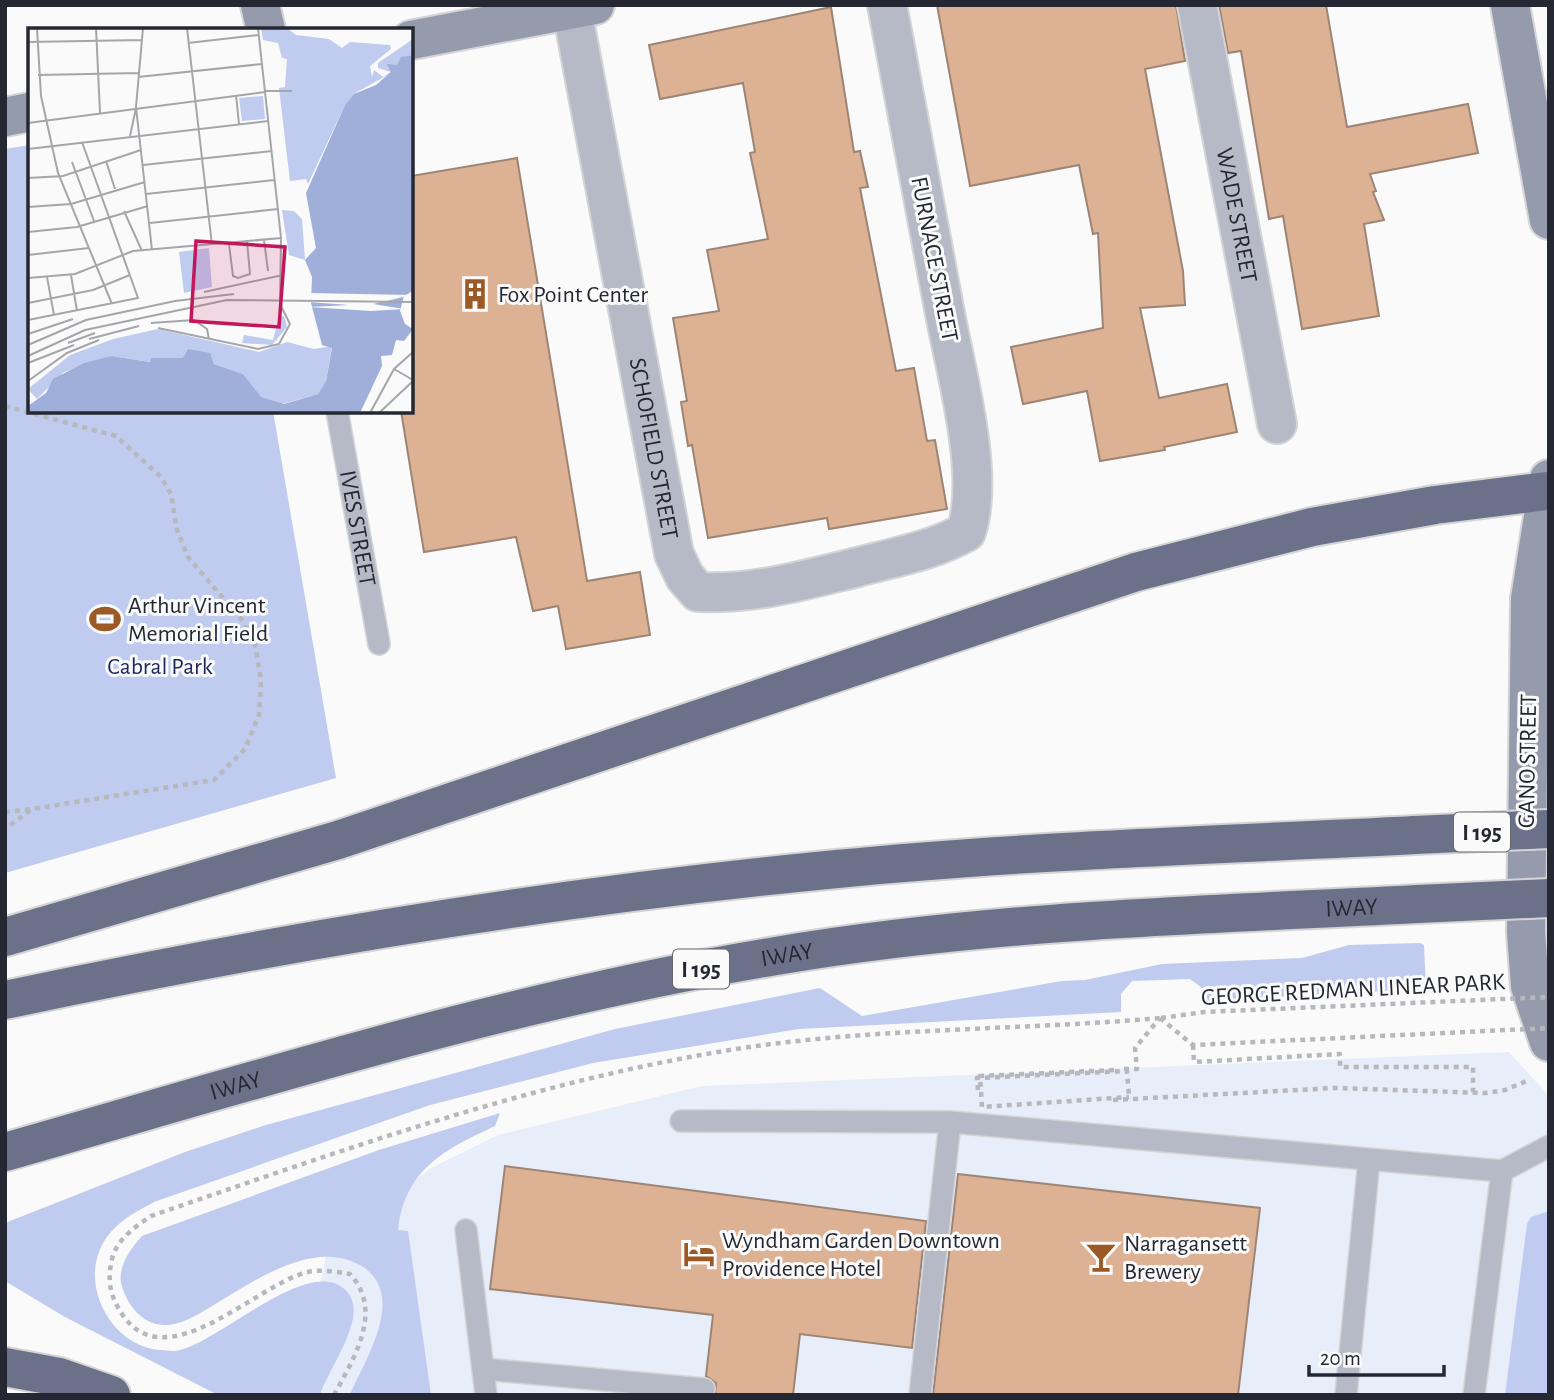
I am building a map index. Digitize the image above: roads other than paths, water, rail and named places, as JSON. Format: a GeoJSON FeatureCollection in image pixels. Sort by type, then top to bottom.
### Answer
{"type":"FeatureCollection","features":[{"type":"Feature","properties":{"kind":"highway"},"geometry":{"type":"LineString","coordinates":[[5,937],[338,840],[1136,572],[1312,527],[1548,485]]}},
{"type":"Feature","properties":{"kind":"highway","name":"I 195"},"geometry":{"type":"LineString","coordinates":[[5,1000],[170,965],[415,923],[703,883],[1003,856],[1549,829]]}},
{"type":"Feature","properties":{"kind":"highway","name":"IWAY"},"geometry":{"type":"LineString","coordinates":[[5,1152],[443,1027],[614,987],[778,955],[1018,926],[1549,898]]}},
{"type":"Feature","properties":{"kind":"highway"},"geometry":{"type":"LineString","coordinates":[[5,1367],[59,1377],[111,1395]]}},
{"type":"Feature","properties":{"kind":"street"},"geometry":{"type":"LineString","coordinates":[[260,5],[266,28]]}},
{"type":"Feature","properties":{"kind":"street","name":"FURNACE STREET"},"geometry":{"type":"LineString","coordinates":[[887,5],[965,424],[974,494],[972,514]]}},
{"type":"Feature","properties":{"kind":"street","name":"WADE STREET"},"geometry":{"type":"LineString","coordinates":[[1197,5],[1277,424]]}},
{"type":"Feature","properties":{"kind":"street"},"geometry":{"type":"LineString","coordinates":[[1510,5],[1549,220]]}},
{"type":"Feature","properties":{"kind":"street"},"geometry":{"type":"LineString","coordinates":[[413,40],[584,7]]}},
{"type":"Feature","properties":{"kind":"street","name":"SCHOFIELD STREET"},"geometry":{"type":"LineString","coordinates":[[584,7],[674,554],[685,577],[698,592],[724,593],[772,588],[939,547],[966,532],[972,514]]}},
{"type":"Feature","properties":{"kind":"street"},"geometry":{"type":"LineString","coordinates":[[5,117],[28,112]]}},
{"type":"Feature","properties":{"kind":"street","name":"GANO STREET"},"geometry":{"type":"LineString","coordinates":[[1548,485],[1530,609],[1526,932],[1530,986],[1549,1042]]}},
{"type":"Feature","properties":{"kind":"lane","name":"IVES STREET"},"geometry":{"type":"LineString","coordinates":[[337,413],[379,644]]}},
{"type":"Feature","properties":{"kind":"lane"},"geometry":{"type":"LineString","coordinates":[[681,1121],[950,1122],[1503,1171],[1549,1146]]}},
{"type":"Feature","properties":{"kind":"lane"},"geometry":{"type":"LineString","coordinates":[[920,1395],[950,1122]]}},
{"type":"Feature","properties":{"kind":"lane"},"geometry":{"type":"LineString","coordinates":[[1346,1395],[1369,1160]]}},
{"type":"Feature","properties":{"kind":"lane"},"geometry":{"type":"LineString","coordinates":[[1474,1395],[1503,1171]]}},
{"type":"Feature","properties":{"kind":"lane"},"geometry":{"type":"LineString","coordinates":[[466,1230],[486,1395]]}},
{"type":"Feature","properties":{"kind":"lane"},"geometry":{"type":"LineString","coordinates":[[482,1368],[704,1389]]}},
{"type":"Feature","properties":{"kind":"place","name":"Fox Point Center"},"geometry":{"type":"Point","coordinates":[475,294]}},
{"type":"Feature","properties":{"kind":"place","name":"Arthur Vincent Memorial Field"},"geometry":{"type":"Point","coordinates":[105,619]}},
{"type":"Feature","properties":{"kind":"place","name":"Wyndham Garden Downtown Providence Hotel"},"geometry":{"type":"Point","coordinates":[699,1254]}},
{"type":"Feature","properties":{"kind":"place","name":"Narragansett Brewery"},"geometry":{"type":"Point","coordinates":[1101,1257]}},
{"type":"Feature","properties":{"kind":"park label","name":"Cabral Park"},"geometry":{"type":"Point","coordinates":[160,666]}}]}
